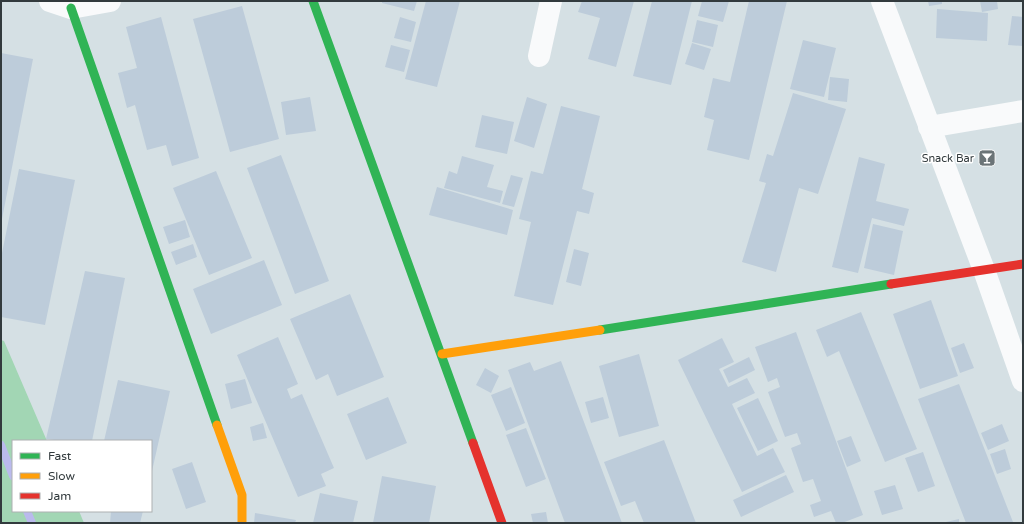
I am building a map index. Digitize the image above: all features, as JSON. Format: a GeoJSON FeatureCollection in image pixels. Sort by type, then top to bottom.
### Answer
{"type":"FeatureCollection","features":[{"type":"Feature","properties":{"kind":"street"},"geometry":{"type":"LineString","coordinates":[[50,1],[71,8],[110,1]]}},
{"type":"Feature","properties":{"kind":"street"},"geometry":{"type":"LineString","coordinates":[[314,1],[502,523]]}},
{"type":"Feature","properties":{"kind":"street"},"geometry":{"type":"LineString","coordinates":[[538,56],[551,1]]}},
{"type":"Feature","properties":{"kind":"street"},"geometry":{"type":"LineString","coordinates":[[882,1],[984,270],[1023,381]]}},
{"type":"Feature","properties":{"kind":"street"},"geometry":{"type":"LineString","coordinates":[[71,8],[242,495],[242,523]]}},
{"type":"Feature","properties":{"kind":"street"},"geometry":{"type":"LineString","coordinates":[[929,127],[1023,111]]}},
{"type":"Feature","properties":{"kind":"street"},"geometry":{"type":"LineString","coordinates":[[442,354],[1023,264]]}},
{"type":"Feature","properties":{"kind":"green space"},"geometry":{"type":"Polygon","coordinates":[[[1,340],[4,341],[47,440],[12,440],[12,512],[79,512],[84,523],[1,523],[1,340]]]}},
{"type":"Feature","properties":{"kind":"building"},"geometry":{"type":"Polygon","coordinates":[[[382,1],[417,1],[414,11],[382,3],[382,1]]]}},
{"type":"Feature","properties":{"kind":"building"},"geometry":{"type":"Polygon","coordinates":[[[426,1],[460,1],[437,87],[405,79],[426,1]]]}},
{"type":"Feature","properties":{"kind":"building"},"geometry":{"type":"Polygon","coordinates":[[[582,1],[634,1],[616,67],[588,59],[600,18],[578,12],[582,1]]]}},
{"type":"Feature","properties":{"kind":"building"},"geometry":{"type":"Polygon","coordinates":[[[652,1],[692,1],[671,85],[633,76],[652,1]]]}},
{"type":"Feature","properties":{"kind":"building"},"geometry":{"type":"Polygon","coordinates":[[[702,1],[729,1],[723,22],[698,16],[702,1]]]}},
{"type":"Feature","properties":{"kind":"building"},"geometry":{"type":"Polygon","coordinates":[[[749,1],[787,1],[749,160],[707,150],[714,120],[704,117],[713,78],[730,82],[749,1]]]}},
{"type":"Feature","properties":{"kind":"building"},"geometry":{"type":"Polygon","coordinates":[[[928,1],[942,1],[942,4],[929,6],[928,1]]]}},
{"type":"Feature","properties":{"kind":"building"},"geometry":{"type":"Polygon","coordinates":[[[980,1],[997,1],[998,9],[982,12],[980,1]]]}},
{"type":"Feature","properties":{"kind":"building"},"geometry":{"type":"Polygon","coordinates":[[[242,6],[279,139],[230,152],[193,19],[242,6]]]}},
{"type":"Feature","properties":{"kind":"building"},"geometry":{"type":"Polygon","coordinates":[[[937,9],[988,13],[987,41],[936,38],[937,9]]]}},
{"type":"Feature","properties":{"kind":"building"},"geometry":{"type":"Polygon","coordinates":[[[1012,16],[1023,17],[1023,46],[1008,45],[1012,16]]]}},
{"type":"Feature","properties":{"kind":"building"},"geometry":{"type":"Polygon","coordinates":[[[161,17],[199,158],[172,166],[166,145],[147,150],[135,105],[127,108],[118,73],[137,68],[126,27],[161,17]]]}},
{"type":"Feature","properties":{"kind":"building"},"geometry":{"type":"Polygon","coordinates":[[[400,17],[416,22],[411,42],[394,38],[400,17]]]}},
{"type":"Feature","properties":{"kind":"building"},"geometry":{"type":"Polygon","coordinates":[[[697,20],[718,25],[713,47],[692,42],[697,20]]]}},
{"type":"Feature","properties":{"kind":"building"},"geometry":{"type":"Polygon","coordinates":[[[803,40],[836,48],[824,97],[790,89],[803,40]]]}},
{"type":"Feature","properties":{"kind":"building"},"geometry":{"type":"Polygon","coordinates":[[[692,43],[711,49],[704,70],[685,64],[692,43]]]}},
{"type":"Feature","properties":{"kind":"building"},"geometry":{"type":"Polygon","coordinates":[[[391,45],[410,50],[404,72],[385,67],[391,45]]]}},
{"type":"Feature","properties":{"kind":"building"},"geometry":{"type":"Polygon","coordinates":[[[1,53],[33,59],[2,219],[1,219],[1,53]]]}},
{"type":"Feature","properties":{"kind":"building"},"geometry":{"type":"Polygon","coordinates":[[[830,77],[849,79],[847,102],[828,100],[830,77]]]}},
{"type":"Feature","properties":{"kind":"building"},"geometry":{"type":"Polygon","coordinates":[[[793,93],[846,109],[818,194],[799,188],[776,272],[742,262],[766,183],[759,181],[767,154],[773,156],[793,93]]]}},
{"type":"Feature","properties":{"kind":"building"},"geometry":{"type":"Polygon","coordinates":[[[310,97],[316,131],[286,135],[281,102],[310,97]]]}},
{"type":"Feature","properties":{"kind":"building"},"geometry":{"type":"Polygon","coordinates":[[[527,97],[547,104],[534,148],[514,141],[527,97]]]}},
{"type":"Feature","properties":{"kind":"building"},"geometry":{"type":"Polygon","coordinates":[[[561,106],[600,116],[582,189],[594,193],[589,214],[577,211],[553,305],[514,296],[531,222],[519,219],[531,171],[543,174],[561,106]]]}},
{"type":"Feature","properties":{"kind":"building"},"geometry":{"type":"Polygon","coordinates":[[[482,115],[514,122],[507,154],[475,147],[482,115]]]}},
{"type":"Feature","properties":{"kind":"building"},"geometry":{"type":"Polygon","coordinates":[[[281,155],[329,281],[295,294],[247,168],[281,155]]]}},
{"type":"Feature","properties":{"kind":"building"},"geometry":{"type":"Polygon","coordinates":[[[462,156],[494,165],[487,187],[503,191],[500,203],[444,188],[449,171],[457,174],[462,156]]]}},
{"type":"Feature","properties":{"kind":"building"},"geometry":{"type":"Polygon","coordinates":[[[859,157],[885,164],[876,201],[909,209],[904,226],[872,218],[858,273],[832,267],[859,157]]]}},
{"type":"Feature","properties":{"kind":"building"},"geometry":{"type":"Polygon","coordinates":[[[19,169],[75,180],[45,325],[1,317],[1,258],[19,169]]]}},
{"type":"Feature","properties":{"kind":"building"},"geometry":{"type":"Polygon","coordinates":[[[216,171],[252,258],[209,275],[173,188],[216,171]]]}},
{"type":"Feature","properties":{"kind":"building"},"geometry":{"type":"Polygon","coordinates":[[[511,175],[523,178],[514,207],[502,204],[511,175]]]}},
{"type":"Feature","properties":{"kind":"building"},"geometry":{"type":"Polygon","coordinates":[[[437,187],[513,210],[507,235],[429,215],[437,187]]]}},
{"type":"Feature","properties":{"kind":"building"},"geometry":{"type":"Polygon","coordinates":[[[185,220],[190,237],[169,244],[163,227],[185,220]]]}},
{"type":"Feature","properties":{"kind":"building"},"geometry":{"type":"Polygon","coordinates":[[[873,224],[903,231],[894,275],[864,268],[873,224]]]}},
{"type":"Feature","properties":{"kind":"building"},"geometry":{"type":"Polygon","coordinates":[[[193,244],[197,257],[176,265],[171,252],[193,244]]]}},
{"type":"Feature","properties":{"kind":"building"},"geometry":{"type":"Polygon","coordinates":[[[574,249],[589,253],[581,286],[566,282],[574,249]]]}},
{"type":"Feature","properties":{"kind":"building"},"geometry":{"type":"Polygon","coordinates":[[[264,260],[282,305],[211,334],[193,289],[264,260]]]}},
{"type":"Feature","properties":{"kind":"building"},"geometry":{"type":"Polygon","coordinates":[[[85,271],[125,278],[92,440],[46,439],[85,271]]]}},
{"type":"Feature","properties":{"kind":"building"},"geometry":{"type":"Polygon","coordinates":[[[350,294],[384,377],[337,396],[328,374],[316,380],[290,319],[350,294]]]}},
{"type":"Feature","properties":{"kind":"building"},"geometry":{"type":"Polygon","coordinates":[[[931,300],[958,376],[920,389],[893,314],[931,300]]]}},
{"type":"Feature","properties":{"kind":"building"},"geometry":{"type":"Polygon","coordinates":[[[861,312],[917,449],[885,462],[839,351],[827,357],[816,330],[861,312]]]}},
{"type":"Feature","properties":{"kind":"building"},"geometry":{"type":"Polygon","coordinates":[[[796,332],[863,515],[842,523],[836,523],[831,511],[814,517],[810,505],[821,501],[813,479],[803,482],[791,448],[801,444],[797,433],[785,437],[768,392],[780,387],[777,378],[768,382],[755,347],[796,332]]]}},
{"type":"Feature","properties":{"kind":"building"},"geometry":{"type":"Polygon","coordinates":[[[278,337],[298,384],[287,389],[291,399],[302,394],[334,468],[321,474],[326,486],[298,497],[237,355],[278,337]]]}},
{"type":"Feature","properties":{"kind":"building"},"geometry":{"type":"Polygon","coordinates":[[[722,338],[734,362],[719,369],[728,387],[747,378],[755,393],[732,404],[757,456],[773,448],[785,472],[742,492],[678,360],[722,338]]]}},
{"type":"Feature","properties":{"kind":"building"},"geometry":{"type":"Polygon","coordinates":[[[964,343],[974,368],[960,373],[951,348],[964,343]]]}},
{"type":"Feature","properties":{"kind":"building"},"geometry":{"type":"Polygon","coordinates":[[[639,354],[659,426],[619,437],[599,366],[639,354]]]}},
{"type":"Feature","properties":{"kind":"building"},"geometry":{"type":"Polygon","coordinates":[[[749,357],[755,370],[729,383],[723,370],[749,357]]]}},
{"type":"Feature","properties":{"kind":"building"},"geometry":{"type":"Polygon","coordinates":[[[561,361],[622,523],[565,523],[508,370],[530,362],[534,371],[561,361]]]}},
{"type":"Feature","properties":{"kind":"building"},"geometry":{"type":"Polygon","coordinates":[[[485,368],[499,376],[491,393],[476,385],[485,368]]]}},
{"type":"Feature","properties":{"kind":"building"},"geometry":{"type":"Polygon","coordinates":[[[245,379],[252,403],[231,409],[225,384],[245,379]]]}},
{"type":"Feature","properties":{"kind":"building"},"geometry":{"type":"Polygon","coordinates":[[[118,380],[170,391],[152,471],[152,440],[104,440],[118,380]]]}},
{"type":"Feature","properties":{"kind":"building"},"geometry":{"type":"Polygon","coordinates":[[[959,384],[1013,522],[966,523],[918,399],[959,384]]]}},
{"type":"Feature","properties":{"kind":"building"},"geometry":{"type":"Polygon","coordinates":[[[511,387],[525,423],[506,431],[491,395],[511,387]]]}},
{"type":"Feature","properties":{"kind":"building"},"geometry":{"type":"Polygon","coordinates":[[[388,397],[407,443],[366,460],[347,414],[388,397]]]}},
{"type":"Feature","properties":{"kind":"building"},"geometry":{"type":"Polygon","coordinates":[[[603,397],[609,418],[591,423],[585,402],[603,397]]]}},
{"type":"Feature","properties":{"kind":"building"},"geometry":{"type":"Polygon","coordinates":[[[758,398],[778,441],[758,451],[737,408],[758,398]]]}},
{"type":"Feature","properties":{"kind":"building"},"geometry":{"type":"Polygon","coordinates":[[[263,423],[267,438],[253,441],[250,427],[263,423]]]}},
{"type":"Feature","properties":{"kind":"building"},"geometry":{"type":"Polygon","coordinates":[[[1002,424],[1009,441],[988,450],[981,433],[1002,424]]]}},
{"type":"Feature","properties":{"kind":"building"},"geometry":{"type":"Polygon","coordinates":[[[526,428],[546,479],[526,487],[506,435],[526,428]]]}},
{"type":"Feature","properties":{"kind":"building"},"geometry":{"type":"Polygon","coordinates":[[[851,436],[861,461],[847,467],[837,441],[851,436]]]}},
{"type":"Feature","properties":{"kind":"building"},"geometry":{"type":"Polygon","coordinates":[[[664,440],[696,523],[644,523],[635,501],[621,506],[604,462],[664,440]]]}},
{"type":"Feature","properties":{"kind":"building"},"geometry":{"type":"Polygon","coordinates":[[[1005,449],[1011,469],[997,474],[990,454],[1005,449]]]}},
{"type":"Feature","properties":{"kind":"building"},"geometry":{"type":"Polygon","coordinates":[[[923,452],[935,486],[918,492],[905,458],[923,452]]]}},
{"type":"Feature","properties":{"kind":"building"},"geometry":{"type":"Polygon","coordinates":[[[192,462],[206,502],[186,509],[172,469],[192,462]]]}},
{"type":"Feature","properties":{"kind":"building"},"geometry":{"type":"Polygon","coordinates":[[[786,475],[794,492],[741,517],[733,500],[786,475]]]}},
{"type":"Feature","properties":{"kind":"building"},"geometry":{"type":"Polygon","coordinates":[[[382,476],[436,486],[429,523],[373,523],[382,476]]]}},
{"type":"Feature","properties":{"kind":"building"},"geometry":{"type":"Polygon","coordinates":[[[895,485],[903,509],[882,515],[874,491],[895,485]]]}},
{"type":"Feature","properties":{"kind":"building"},"geometry":{"type":"Polygon","coordinates":[[[320,493],[358,501],[353,523],[313,523],[320,493]]]}},
{"type":"Feature","properties":{"kind":"building"},"geometry":{"type":"Polygon","coordinates":[[[111,512],[143,512],[140,523],[110,523],[111,512]]]}},
{"type":"Feature","properties":{"kind":"building"},"geometry":{"type":"Polygon","coordinates":[[[546,512],[548,523],[533,523],[531,514],[546,512]]]}},
{"type":"Feature","properties":{"kind":"building"},"geometry":{"type":"Polygon","coordinates":[[[255,513],[296,520],[295,523],[254,523],[255,513]]]}},
{"type":"Feature","properties":{"kind":"building"},"geometry":{"type":"Polygon","coordinates":[[[959,519],[959,523],[946,523],[946,522],[959,519]]]}},
{"type":"Feature","properties":{"kind":"waterway"},"geometry":{"type":"LineString","coordinates":[[1,445],[12,473]]}},
{"type":"Feature","properties":{"kind":"waterway"},"geometry":{"type":"LineString","coordinates":[[27,512],[32,523]]}},
{"type":"Feature","properties":{"kind":"traffic: fast"},"geometry":{"type":"LineString","coordinates":[[313,1],[473,443]]}},
{"type":"Feature","properties":{"kind":"traffic: fast"},"geometry":{"type":"LineString","coordinates":[[71,8],[217,425]]}},
{"type":"Feature","properties":{"kind":"traffic: fast"},"geometry":{"type":"LineString","coordinates":[[600,330],[891,284]]}},
{"type":"Feature","properties":{"kind":"traffic: slow"},"geometry":{"type":"LineString","coordinates":[[442,354],[600,330]]}},
{"type":"Feature","properties":{"kind":"traffic: slow"},"geometry":{"type":"LineString","coordinates":[[217,425],[242,495],[242,523]]}},
{"type":"Feature","properties":{"kind":"traffic: jam"},"geometry":{"type":"LineString","coordinates":[[891,284],[1023,264]]}},
{"type":"Feature","properties":{"kind":"traffic: jam"},"geometry":{"type":"LineString","coordinates":[[473,443],[502,523]]}},
{"type":"Feature","properties":{"kind":"place","name":"Snack Bar"},"geometry":{"type":"Point","coordinates":[987,158]}}]}
